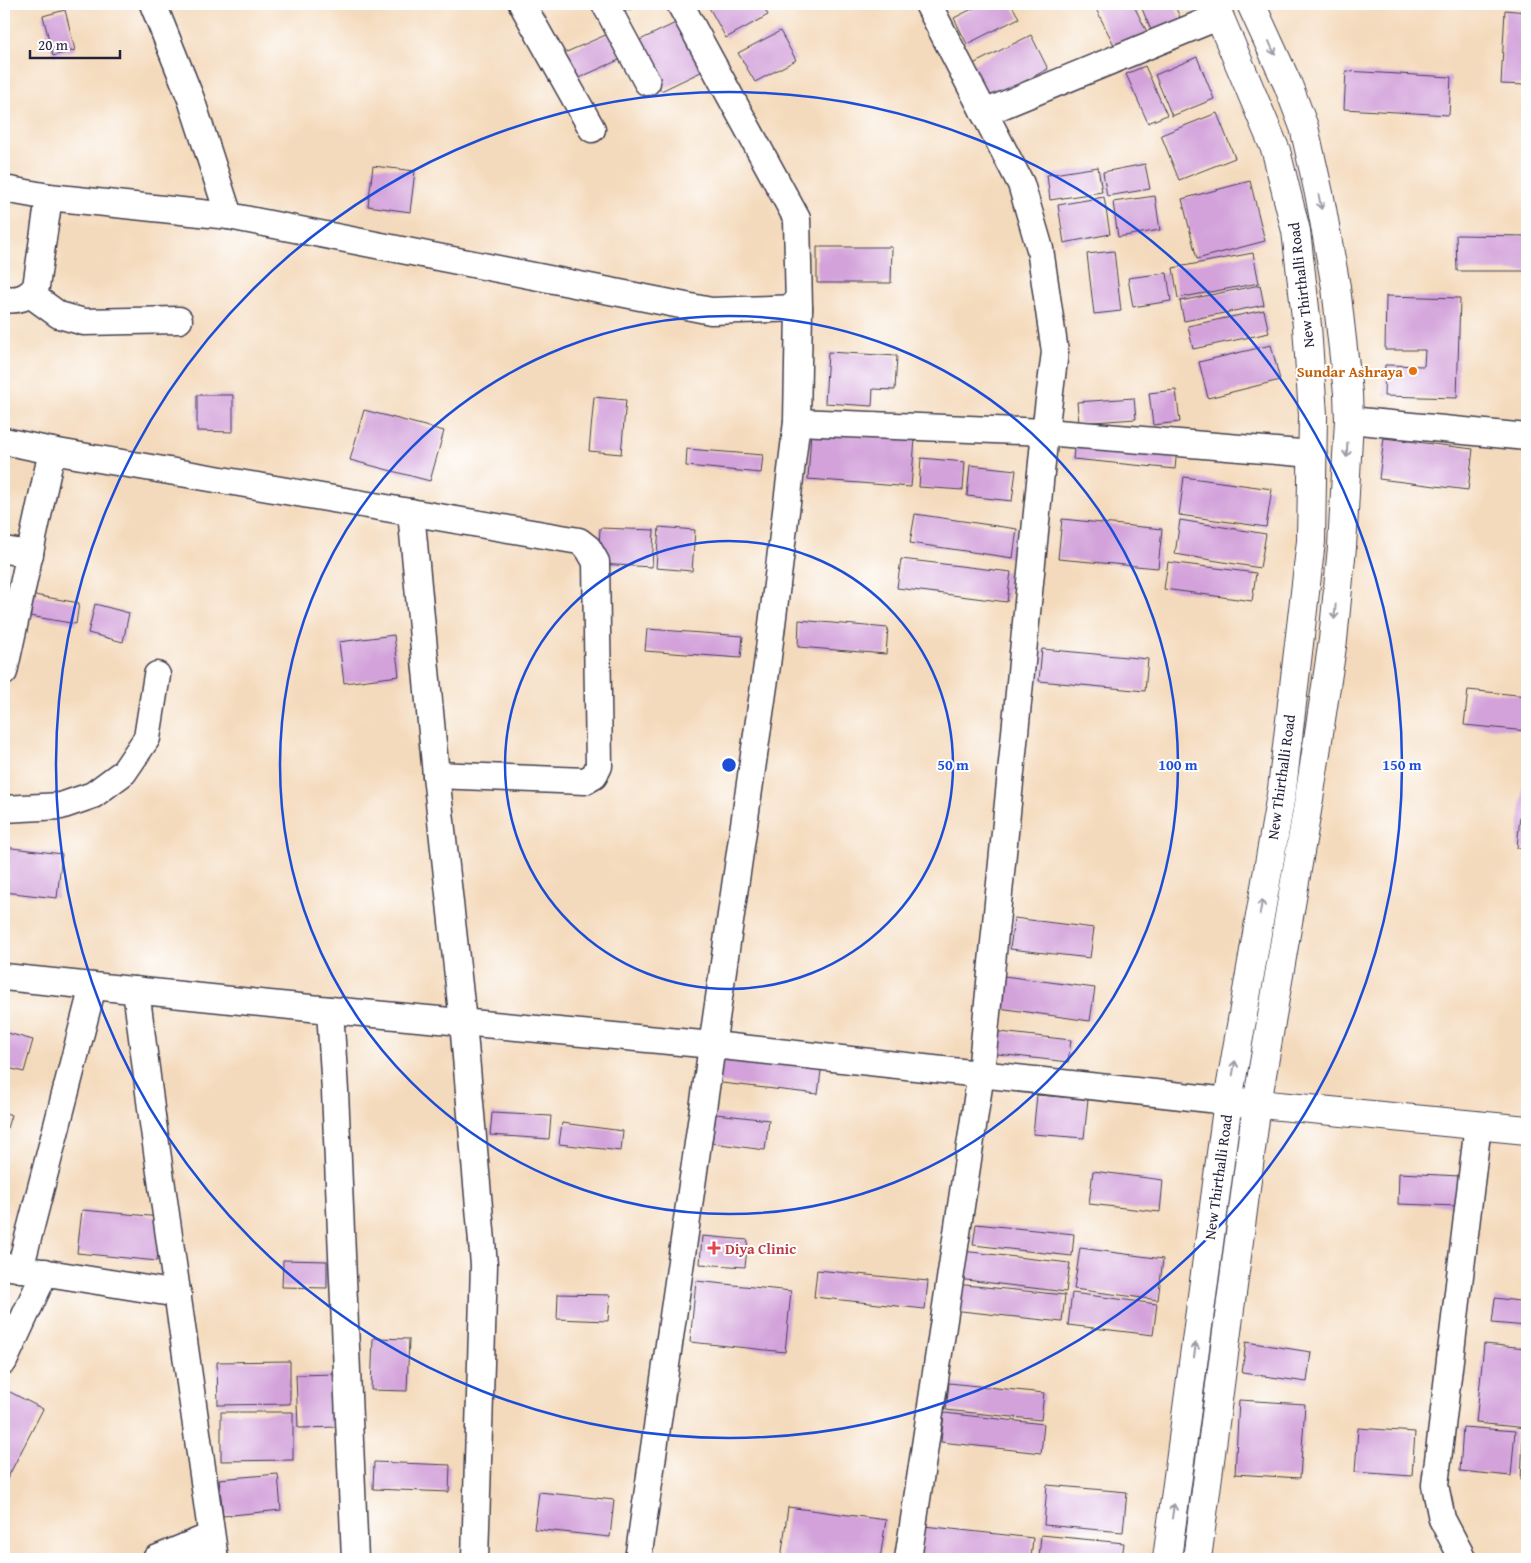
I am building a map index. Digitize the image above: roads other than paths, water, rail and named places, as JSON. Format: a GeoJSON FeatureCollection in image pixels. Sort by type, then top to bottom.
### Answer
{"type":"FeatureCollection","features":[{"type":"Feature","properties":{"kind":"main road"},"geometry":{"type":"LineString","coordinates":[[1197,1559],[1257,1104],[1309,799],[1333,640],[1342,547],[1349,420],[1348,393],[1336,287],[1320,198],[1304,127],[1288,85],[1252,4]]}},
{"type":"Feature","properties":{"kind":"main road","name":"New Thirthalli Road"},"geometry":{"type":"LineString","coordinates":[[1167,1559],[1228,1101],[1282,789],[1311,542],[1314,454],[1307,326],[1296,230],[1276,152],[1217,10]]}},
{"type":"Feature","properties":{"kind":"main road"},"geometry":{"type":"LineString","coordinates":[[1228,1101],[1527,1130]]}},
{"type":"Feature","properties":{"kind":"street"},"geometry":{"type":"LineString","coordinates":[[153,4],[191,99],[229,216]]}},
{"type":"Feature","properties":{"kind":"street"},"geometry":{"type":"LineString","coordinates":[[522,4],[592,129]]}},
{"type":"Feature","properties":{"kind":"street"},"geometry":{"type":"LineString","coordinates":[[605,4],[648,82]]}},
{"type":"Feature","properties":{"kind":"street"},"geometry":{"type":"LineString","coordinates":[[638,1559],[767,665],[797,422],[799,308],[797,219],[680,4]]}},
{"type":"Feature","properties":{"kind":"street"},"geometry":{"type":"LineString","coordinates":[[908,1559],[982,1073],[1045,432],[1055,352],[1040,249],[1021,184],[928,4]]}},
{"type":"Feature","properties":{"kind":"street"},"geometry":{"type":"LineString","coordinates":[[984,113],[1217,10]]}},
{"type":"Feature","properties":{"kind":"street"},"geometry":{"type":"LineString","coordinates":[[4,189],[49,197],[229,216],[711,311],[799,308]]}},
{"type":"Feature","properties":{"kind":"street"},"geometry":{"type":"LineString","coordinates":[[4,299],[23,298],[36,287],[49,197]]}},
{"type":"Feature","properties":{"kind":"street"},"geometry":{"type":"LineString","coordinates":[[30,294],[58,315],[84,322],[179,320]]}},
{"type":"Feature","properties":{"kind":"street"},"geometry":{"type":"LineString","coordinates":[[1349,420],[1527,438]]}},
{"type":"Feature","properties":{"kind":"street"},"geometry":{"type":"LineString","coordinates":[[797,422],[1045,432],[1314,454]]}},
{"type":"Feature","properties":{"kind":"street"},"geometry":{"type":"LineString","coordinates":[[4,441],[52,451],[579,541],[588,548],[596,562],[598,766],[594,776],[585,781],[436,775]]}},
{"type":"Feature","properties":{"kind":"street"},"geometry":{"type":"LineString","coordinates":[[4,672],[52,451]]}},
{"type":"Feature","properties":{"kind":"street"},"geometry":{"type":"LineString","coordinates":[[411,512],[436,775],[463,1022],[484,1266],[475,1559]]}},
{"type":"Feature","properties":{"kind":"street"},"geometry":{"type":"LineString","coordinates":[[4,550],[30,554]]}},
{"type":"Feature","properties":{"kind":"street"},"geometry":{"type":"LineString","coordinates":[[4,810],[62,806],[93,795],[124,772],[147,738],[157,675]]}},
{"type":"Feature","properties":{"kind":"street"},"geometry":{"type":"LineString","coordinates":[[4,977],[330,1010],[713,1045],[1228,1101]]}},
{"type":"Feature","properties":{"kind":"street"},"geometry":{"type":"LineString","coordinates":[[4,1360],[23,1269],[93,986]]}},
{"type":"Feature","properties":{"kind":"street"},"geometry":{"type":"LineString","coordinates":[[136,990],[213,1548],[156,1559]]}},
{"type":"Feature","properties":{"kind":"street"},"geometry":{"type":"LineString","coordinates":[[330,1010],[336,1101],[356,1559]]}},
{"type":"Feature","properties":{"kind":"street"},"geometry":{"type":"LineString","coordinates":[[1463,1559],[1442,1518],[1435,1485],[1478,1125]]}},
{"type":"Feature","properties":{"kind":"street"},"geometry":{"type":"LineString","coordinates":[[23,1269],[178,1294]]}},
{"type":"Feature","properties":{"kind":"place","name":"Sundar Ashraya"},"geometry":{"type":"Point","coordinates":[1413,371]}},
{"type":"Feature","properties":{"kind":"place","name":"Diya Clinic"},"geometry":{"type":"Point","coordinates":[714,1248]}}]}
